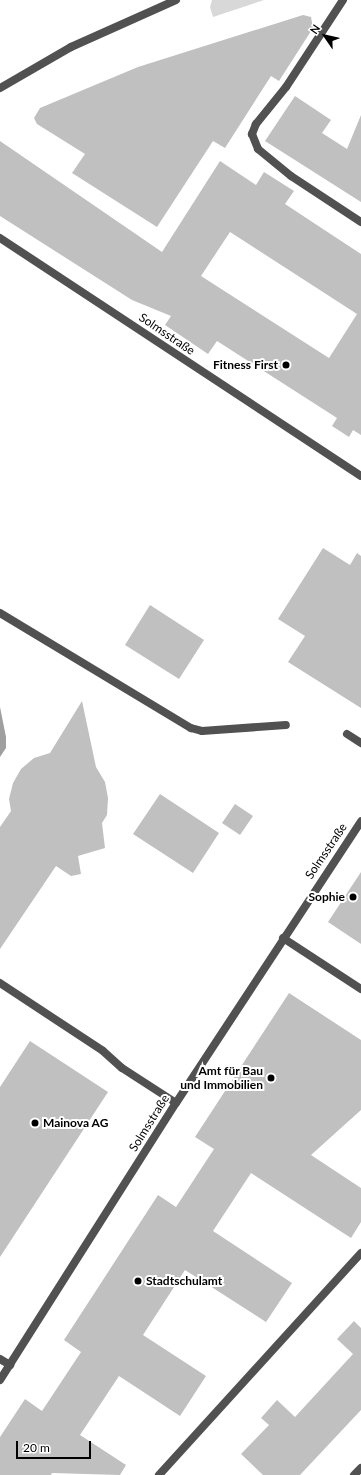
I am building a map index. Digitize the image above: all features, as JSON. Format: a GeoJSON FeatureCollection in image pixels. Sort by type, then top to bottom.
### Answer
{"type":"FeatureCollection","features":[{"type":"Feature","properties":{"kind":"street"},"geometry":{"type":"LineString","coordinates":[[0,88],[71,47],[176,0]]}},
{"type":"Feature","properties":{"kind":"street"},"geometry":{"type":"LineString","coordinates":[[343,0],[286,87],[256,124],[252,134],[254,142],[264,154],[291,176],[361,222]]}},
{"type":"Feature","properties":{"kind":"street","name":"Solmsstraße"},"geometry":{"type":"LineString","coordinates":[[0,238],[361,476]]}},
{"type":"Feature","properties":{"kind":"street"},"geometry":{"type":"LineString","coordinates":[[0,613],[191,728],[202,731],[286,725]]}},
{"type":"Feature","properties":{"kind":"street"},"geometry":{"type":"LineString","coordinates":[[347,734],[361,743]]}},
{"type":"Feature","properties":{"kind":"street","name":"Solmsstraße"},"geometry":{"type":"LineString","coordinates":[[0,1380],[176,1103],[361,821]]}},
{"type":"Feature","properties":{"kind":"street"},"geometry":{"type":"LineString","coordinates":[[283,938],[361,989]]}},
{"type":"Feature","properties":{"kind":"street"},"geometry":{"type":"LineString","coordinates":[[0,983],[103,1051],[122,1068],[176,1103]]}},
{"type":"Feature","properties":{"kind":"street"},"geometry":{"type":"LineString","coordinates":[[159,1475],[361,1253]]}},
{"type":"Feature","properties":{"kind":"street"},"geometry":{"type":"LineString","coordinates":[[0,1359],[10,1366]]}},
{"type":"Feature","properties":{"kind":"street"},"geometry":{"type":"LineString","coordinates":[[354,1475],[361,1468]]}},
{"type":"Feature","properties":{"kind":"shaded area"},"geometry":{"type":"Polygon","coordinates":[[[212,0],[264,0],[213,17],[210,7],[212,0]]]}},
{"type":"Feature","properties":{"kind":"shaded area"},"geometry":{"type":"Polygon","coordinates":[[[0,707],[6,737],[6,748],[0,757],[0,707]]]}},
{"type":"Feature","properties":{"kind":"building"},"geometry":{"type":"Polygon","coordinates":[[[303,15],[311,17],[313,28],[279,81],[271,76],[225,148],[213,141],[157,227],[72,173],[85,154],[37,124],[34,118],[40,108],[138,67],[303,15]]]}},
{"type":"Feature","properties":{"kind":"building"},"geometry":{"type":"Polygon","coordinates":[[[295,96],[331,120],[322,133],[347,149],[361,115],[361,202],[265,141],[295,96]]]}},
{"type":"Feature","properties":{"kind":"building"},"geometry":{"type":"Polygon","coordinates":[[[0,141],[162,252],[220,161],[256,185],[264,172],[294,191],[285,204],[361,254],[361,435],[353,430],[349,437],[332,426],[337,418],[217,341],[208,354],[165,325],[171,316],[132,300],[0,216],[0,141]],[[230,232],[201,276],[329,358],[357,314],[230,232]]]}},
{"type":"Feature","properties":{"kind":"building"},"geometry":{"type":"Polygon","coordinates":[[[323,548],[350,565],[357,553],[361,556],[361,708],[288,662],[305,636],[278,619],[323,548]]]}},
{"type":"Feature","properties":{"kind":"building"},"geometry":{"type":"Polygon","coordinates":[[[150,605],[204,640],[179,679],[125,645],[150,605]]]}},
{"type":"Feature","properties":{"kind":"building"},"geometry":{"type":"Polygon","coordinates":[[[82,701],[96,767],[105,782],[108,798],[107,815],[102,823],[105,848],[78,856],[81,874],[71,876],[56,866],[0,949],[0,827],[11,811],[9,799],[13,783],[21,769],[34,758],[50,753],[82,701]]]}},
{"type":"Feature","properties":{"kind":"building"},"geometry":{"type":"Polygon","coordinates":[[[160,794],[219,833],[193,873],[133,834],[160,794]]]}},
{"type":"Feature","properties":{"kind":"building"},"geometry":{"type":"Polygon","coordinates":[[[235,804],[253,816],[240,835],[222,823],[235,804]]]}},
{"type":"Feature","properties":{"kind":"building","name":"Sophie"},"geometry":{"type":"Polygon","coordinates":[[[361,872],[361,944],[328,922],[361,872]]]}},
{"type":"Feature","properties":{"kind":"building"},"geometry":{"type":"Polygon","coordinates":[[[289,993],[361,1040],[361,1110],[311,1155],[361,1188],[361,1222],[351,1238],[251,1173],[213,1231],[292,1283],[266,1322],[185,1270],[143,1335],[206,1376],[180,1416],[119,1376],[80,1435],[126,1465],[120,1475],[52,1473],[51,1475],[0,1475],[0,1437],[25,1399],[42,1411],[81,1352],[64,1340],[158,1195],[176,1207],[214,1149],[195,1137],[289,993]]]}},
{"type":"Feature","properties":{"kind":"building"},"geometry":{"type":"Polygon","coordinates":[[[30,1041],[108,1092],[0,1257],[0,1087],[30,1041]]]}},
{"type":"Feature","properties":{"kind":"building"},"geometry":{"type":"Polygon","coordinates":[[[354,1321],[361,1328],[361,1410],[300,1475],[263,1475],[241,1454],[269,1425],[261,1418],[277,1400],[295,1417],[353,1354],[337,1339],[354,1321]]]}},
{"type":"Feature","properties":{"kind":"place","name":"Fitness First"},"geometry":{"type":"Point","coordinates":[286,365]}},
{"type":"Feature","properties":{"kind":"place","name":"Sophie"},"geometry":{"type":"Point","coordinates":[353,897]}},
{"type":"Feature","properties":{"kind":"place","name":"Amt für Bau und Immobilien"},"geometry":{"type":"Point","coordinates":[271,1078]}},
{"type":"Feature","properties":{"kind":"place","name":"Mainova AG"},"geometry":{"type":"Point","coordinates":[35,1123]}},
{"type":"Feature","properties":{"kind":"place","name":"Stadtschulamt"},"geometry":{"type":"Point","coordinates":[138,1281]}}]}
